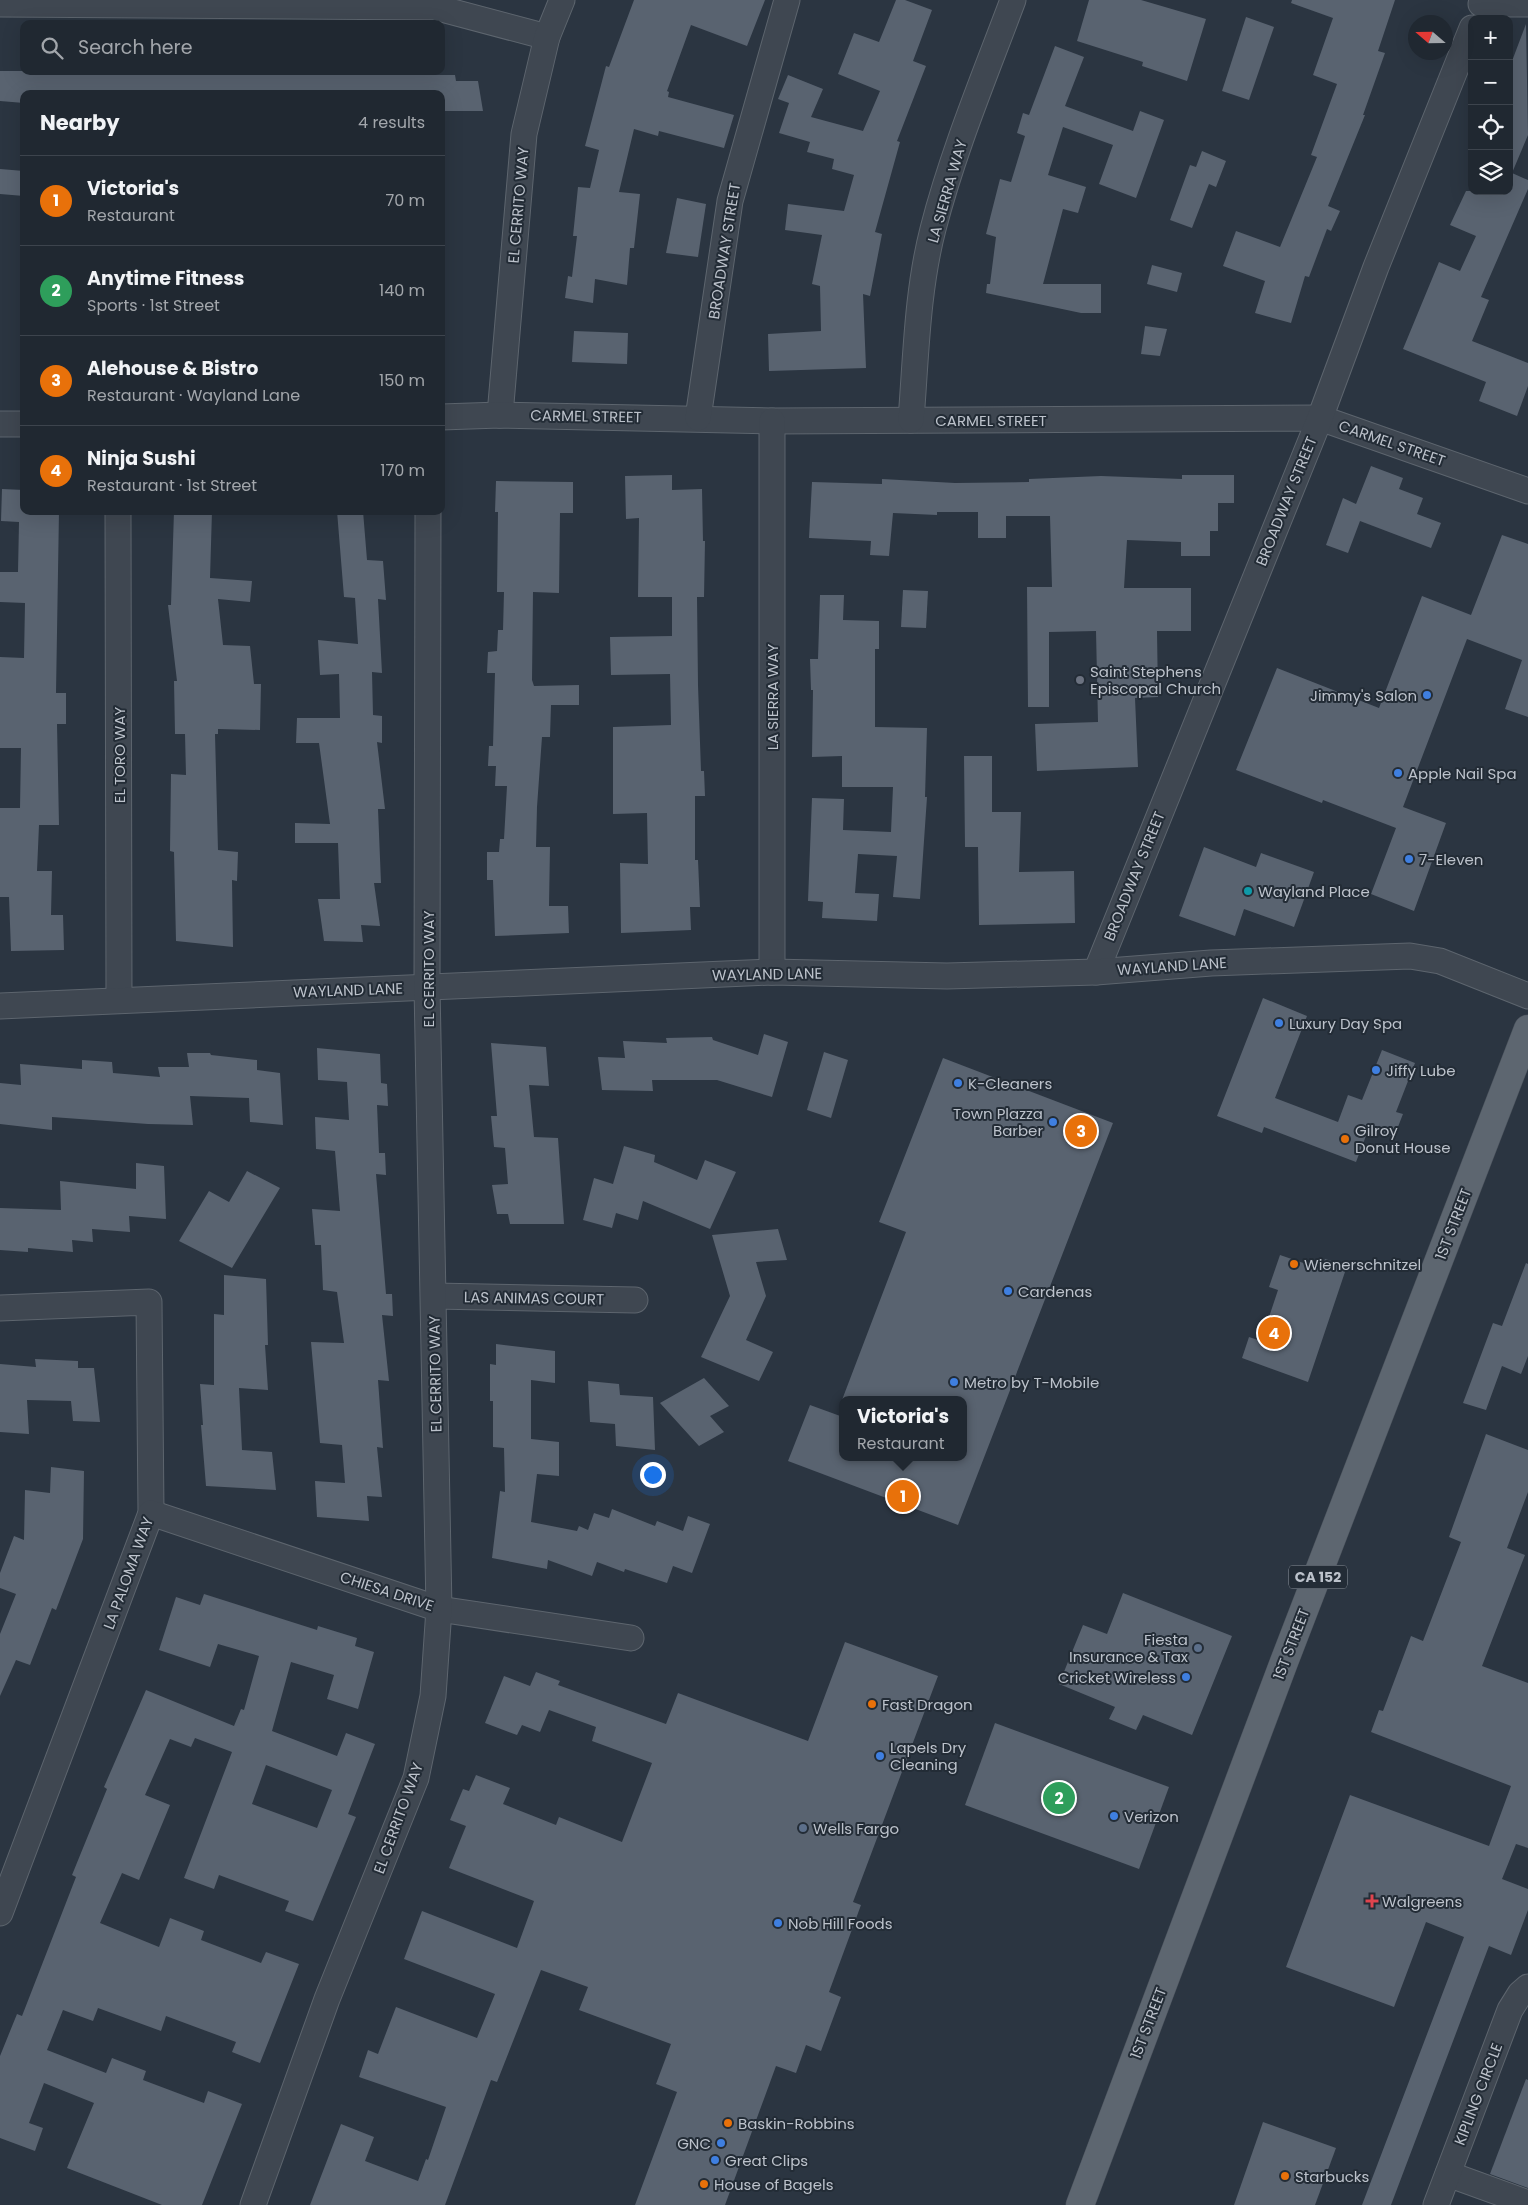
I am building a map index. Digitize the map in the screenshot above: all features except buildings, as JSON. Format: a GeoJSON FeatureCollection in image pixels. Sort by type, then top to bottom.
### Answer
{"type":"FeatureCollection","features":[{"type":"Feature","properties":{"kind":"main road","name":"1ST STREET"},"geometry":{"type":"LineString","coordinates":[[1080,2205],[1284,1662],[1528,1029]]}},
{"type":"Feature","properties":{"kind":"street","name":"EL CERRITO WAY"},"geometry":{"type":"LineString","coordinates":[[500,415],[524,134],[547,37],[562,0]]}},
{"type":"Feature","properties":{"kind":"street","name":"BROADWAY STREET"},"geometry":{"type":"LineString","coordinates":[[698,418],[730,201],[787,0]]}},
{"type":"Feature","properties":{"kind":"street","name":"LA SIERRA WAY"},"geometry":{"type":"LineString","coordinates":[[912,420],[920,305],[933,230],[955,156],[1013,0]]}},
{"type":"Feature","properties":{"kind":"street"},"geometry":{"type":"LineString","coordinates":[[0,4],[434,7],[547,37]]}},
{"type":"Feature","properties":{"kind":"street"},"geometry":{"type":"LineString","coordinates":[[1479,8],[1528,4]]}},
{"type":"Feature","properties":{"kind":"street","name":"BROADWAY STREET"},"geometry":{"type":"LineString","coordinates":[[1096,972],[1320,418],[1376,267],[1468,38]]}},
{"type":"Feature","properties":{"kind":"street","name":"CARMEL STREET"},"geometry":{"type":"LineString","coordinates":[[445,417],[500,415],[772,421],[1320,418],[1528,491]]}},
{"type":"Feature","properties":{"kind":"street","name":"LA SIERRA WAY"},"geometry":{"type":"LineString","coordinates":[[772,421],[772,972]]}},
{"type":"Feature","properties":{"kind":"street"},"geometry":{"type":"LineString","coordinates":[[0,424],[20,424]]}},
{"type":"Feature","properties":{"kind":"street","name":"EL TORO WAY"},"geometry":{"type":"LineString","coordinates":[[118,515],[118,1000]]}},
{"type":"Feature","properties":{"kind":"street","name":"EL CERRITO WAY"},"geometry":{"type":"LineString","coordinates":[[253,2205],[328,1999],[416,1778],[433,1696],[440,1609],[427,987],[428,515]]}},
{"type":"Feature","properties":{"kind":"street","name":"WAYLAND LANE"},"geometry":{"type":"LineString","coordinates":[[0,1006],[772,972],[947,976],[1096,972],[1211,963],[1410,956],[1440,961],[1528,996]]}},
{"type":"Feature","properties":{"kind":"street","name":"LAS ANIMAS COURT"},"geometry":{"type":"LineString","coordinates":[[434,1296],[635,1300]]}},
{"type":"Feature","properties":{"kind":"street","name":"LA PALOMA WAY"},"geometry":{"type":"LineString","coordinates":[[0,1308],[149,1302],[151,1513],[0,1913]]}},
{"type":"Feature","properties":{"kind":"street","name":"CHIESA DRIVE"},"geometry":{"type":"LineString","coordinates":[[151,1513],[440,1609],[631,1638]]}},
{"type":"Feature","properties":{"kind":"street","name":"KIPLING CIRCLE"},"geometry":{"type":"LineString","coordinates":[[1436,2205],[1510,2010],[1520,1994],[1528,1987]]}},
{"type":"Feature","properties":{"kind":"street"},"geometry":{"type":"LineString","coordinates":[[1448,2174],[1528,2203]]}},
{"type":"Feature","properties":{"kind":"place","name":"Saint Stephens Episcopal Church"},"geometry":{"type":"Point","coordinates":[1080,680]}},
{"type":"Feature","properties":{"kind":"place","name":"Jimmy's Salon"},"geometry":{"type":"Point","coordinates":[1427,695]}},
{"type":"Feature","properties":{"kind":"place","name":"Apple Nail Spa"},"geometry":{"type":"Point","coordinates":[1398,773]}},
{"type":"Feature","properties":{"kind":"place","name":"7-Eleven"},"geometry":{"type":"Point","coordinates":[1409,859]}},
{"type":"Feature","properties":{"kind":"place","name":"Wayland Place"},"geometry":{"type":"Point","coordinates":[1248,891]}},
{"type":"Feature","properties":{"kind":"place","name":"Luxury Day Spa"},"geometry":{"type":"Point","coordinates":[1279,1023]}},
{"type":"Feature","properties":{"kind":"place","name":"Jiffy Lube"},"geometry":{"type":"Point","coordinates":[1376,1070]}},
{"type":"Feature","properties":{"kind":"place","name":"K-Cleaners"},"geometry":{"type":"Point","coordinates":[958,1083]}},
{"type":"Feature","properties":{"kind":"place","name":"Town Plazza Barber"},"geometry":{"type":"Point","coordinates":[1053,1122]}},
{"type":"Feature","properties":{"kind":"place","name":"Alehouse & Bistro"},"geometry":{"type":"Point","coordinates":[1081,1131]}},
{"type":"Feature","properties":{"kind":"place","name":"Gilroy Donut House"},"geometry":{"type":"Point","coordinates":[1345,1139]}},
{"type":"Feature","properties":{"kind":"place","name":"Wienerschnitzel"},"geometry":{"type":"Point","coordinates":[1294,1264]}},
{"type":"Feature","properties":{"kind":"place","name":"Cardenas"},"geometry":{"type":"Point","coordinates":[1008,1291]}},
{"type":"Feature","properties":{"kind":"place","name":"Ninja Sushi"},"geometry":{"type":"Point","coordinates":[1274,1333]}},
{"type":"Feature","properties":{"kind":"place","name":"Metro by T-Mobile"},"geometry":{"type":"Point","coordinates":[954,1382]}},
{"type":"Feature","properties":{"kind":"place","name":"Victoria's"},"geometry":{"type":"Point","coordinates":[903,1496]}},
{"type":"Feature","properties":{"kind":"place","name":"Fiesta Insurance & Tax"},"geometry":{"type":"Point","coordinates":[1198,1648]}},
{"type":"Feature","properties":{"kind":"place","name":"Cricket Wireless"},"geometry":{"type":"Point","coordinates":[1186,1677]}},
{"type":"Feature","properties":{"kind":"place","name":"Fast Dragon"},"geometry":{"type":"Point","coordinates":[872,1704]}},
{"type":"Feature","properties":{"kind":"place","name":"Lapels Dry Cleaning"},"geometry":{"type":"Point","coordinates":[880,1756]}},
{"type":"Feature","properties":{"kind":"place","name":"Anytime Fitness"},"geometry":{"type":"Point","coordinates":[1059,1798]}},
{"type":"Feature","properties":{"kind":"place","name":"Verizon"},"geometry":{"type":"Point","coordinates":[1114,1816]}},
{"type":"Feature","properties":{"kind":"place","name":"Wells Fargo"},"geometry":{"type":"Point","coordinates":[803,1828]}},
{"type":"Feature","properties":{"kind":"place","name":"Walgreens"},"geometry":{"type":"Point","coordinates":[1372,1901]}},
{"type":"Feature","properties":{"kind":"place","name":"Nob Hill Foods"},"geometry":{"type":"Point","coordinates":[778,1923]}},
{"type":"Feature","properties":{"kind":"place","name":"Baskin-Robbins"},"geometry":{"type":"Point","coordinates":[728,2123]}},
{"type":"Feature","properties":{"kind":"place","name":"GNC"},"geometry":{"type":"Point","coordinates":[721,2143]}},
{"type":"Feature","properties":{"kind":"place","name":"Great Clips"},"geometry":{"type":"Point","coordinates":[715,2160]}},
{"type":"Feature","properties":{"kind":"place","name":"Starbucks"},"geometry":{"type":"Point","coordinates":[1285,2176]}},
{"type":"Feature","properties":{"kind":"place","name":"House of Bagels"},"geometry":{"type":"Point","coordinates":[704,2184]}}]}
